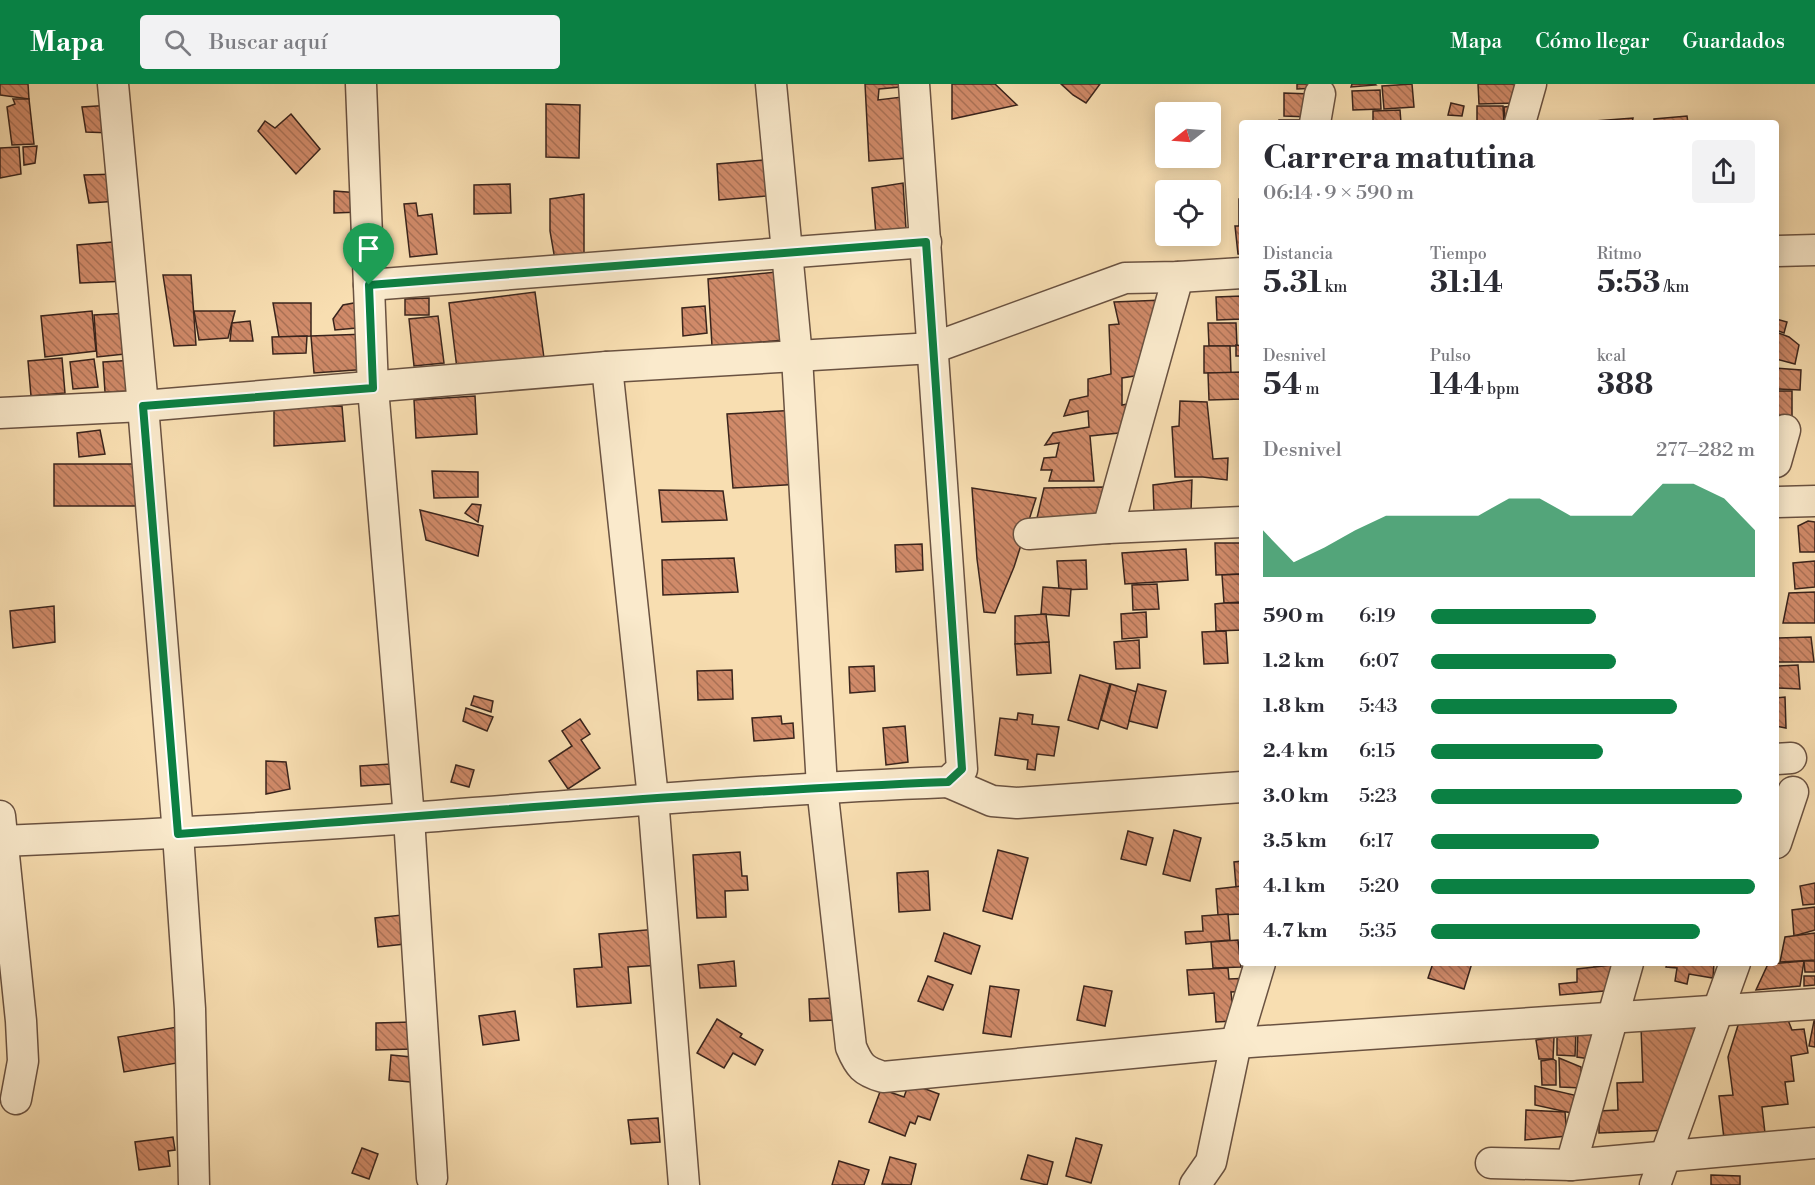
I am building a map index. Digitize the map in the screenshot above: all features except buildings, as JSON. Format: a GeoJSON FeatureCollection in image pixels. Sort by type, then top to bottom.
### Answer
{"type":"FeatureCollection","features":[{"type":"Feature","properties":{"kind":"street"},"geometry":{"type":"LineString","coordinates":[[113,84],[143,406],[178,834],[190,1009],[194,1185]]}},
{"type":"Feature","properties":{"kind":"street"},"geometry":{"type":"LineString","coordinates":[[361,84],[373,388],[409,818],[432,1179]]}},
{"type":"Feature","properties":{"kind":"street"},"geometry":{"type":"LineString","coordinates":[[771,84],[797,357],[822,787],[851,1047],[858,1063],[870,1072],[883,1077],[1236,1043],[1815,1004]]}},
{"type":"Feature","properties":{"kind":"street"},"geometry":{"type":"LineString","coordinates":[[914,84],[962,769],[948,782]]}},
{"type":"Feature","properties":{"kind":"street"},"geometry":{"type":"LineString","coordinates":[[1521,120],[1531,84]]}},
{"type":"Feature","properties":{"kind":"street"},"geometry":{"type":"LineString","coordinates":[[369,285],[926,242]]}},
{"type":"Feature","properties":{"kind":"street"},"geometry":{"type":"LineString","coordinates":[[1779,251],[1815,250]]}},
{"type":"Feature","properties":{"kind":"street"},"geometry":{"type":"LineString","coordinates":[[0,413],[143,406],[607,367],[933,348],[1125,278],[1239,273]]}},
{"type":"Feature","properties":{"kind":"street"},"geometry":{"type":"LineString","coordinates":[[1108,528],[1178,277]]}},
{"type":"Feature","properties":{"kind":"street"},"geometry":{"type":"LineString","coordinates":[[607,367],[653,798],[684,1185]]}},
{"type":"Feature","properties":{"kind":"street"},"geometry":{"type":"LineString","coordinates":[[1779,451],[1785,430]]}},
{"type":"Feature","properties":{"kind":"street"},"geometry":{"type":"LineString","coordinates":[[1779,502],[1815,501]]}},
{"type":"Feature","properties":{"kind":"street"},"geometry":{"type":"LineString","coordinates":[[1029,534],[1239,522]]}},
{"type":"Feature","properties":{"kind":"street"},"geometry":{"type":"LineString","coordinates":[[16,1099],[23,1061],[21,1021],[1,829],[178,834],[653,798],[822,787],[948,782],[992,801],[1017,803],[1239,787]]}},
{"type":"Feature","properties":{"kind":"street"},"geometry":{"type":"LineString","coordinates":[[1779,834],[1793,792]]}},
{"type":"Feature","properties":{"kind":"street"},"geometry":{"type":"LineString","coordinates":[[1195,1185],[1211,1162],[1236,1043],[1259,966]]}},
{"type":"Feature","properties":{"kind":"street"},"geometry":{"type":"LineString","coordinates":[[1570,1165],[1627,966]]}},
{"type":"Feature","properties":{"kind":"street"},"geometry":{"type":"LineString","coordinates":[[1655,1185],[1733,966]]}},
{"type":"Feature","properties":{"kind":"street"},"geometry":{"type":"LineString","coordinates":[[1491,1163],[1570,1165],[1815,1143]]}},
{"type":"Feature","properties":{"kind":"route"},"geometry":{"type":"LineString","coordinates":[[926,242],[962,769],[948,782],[822,787],[653,798],[178,834],[143,406],[373,388],[369,285],[926,242]]}}]}
